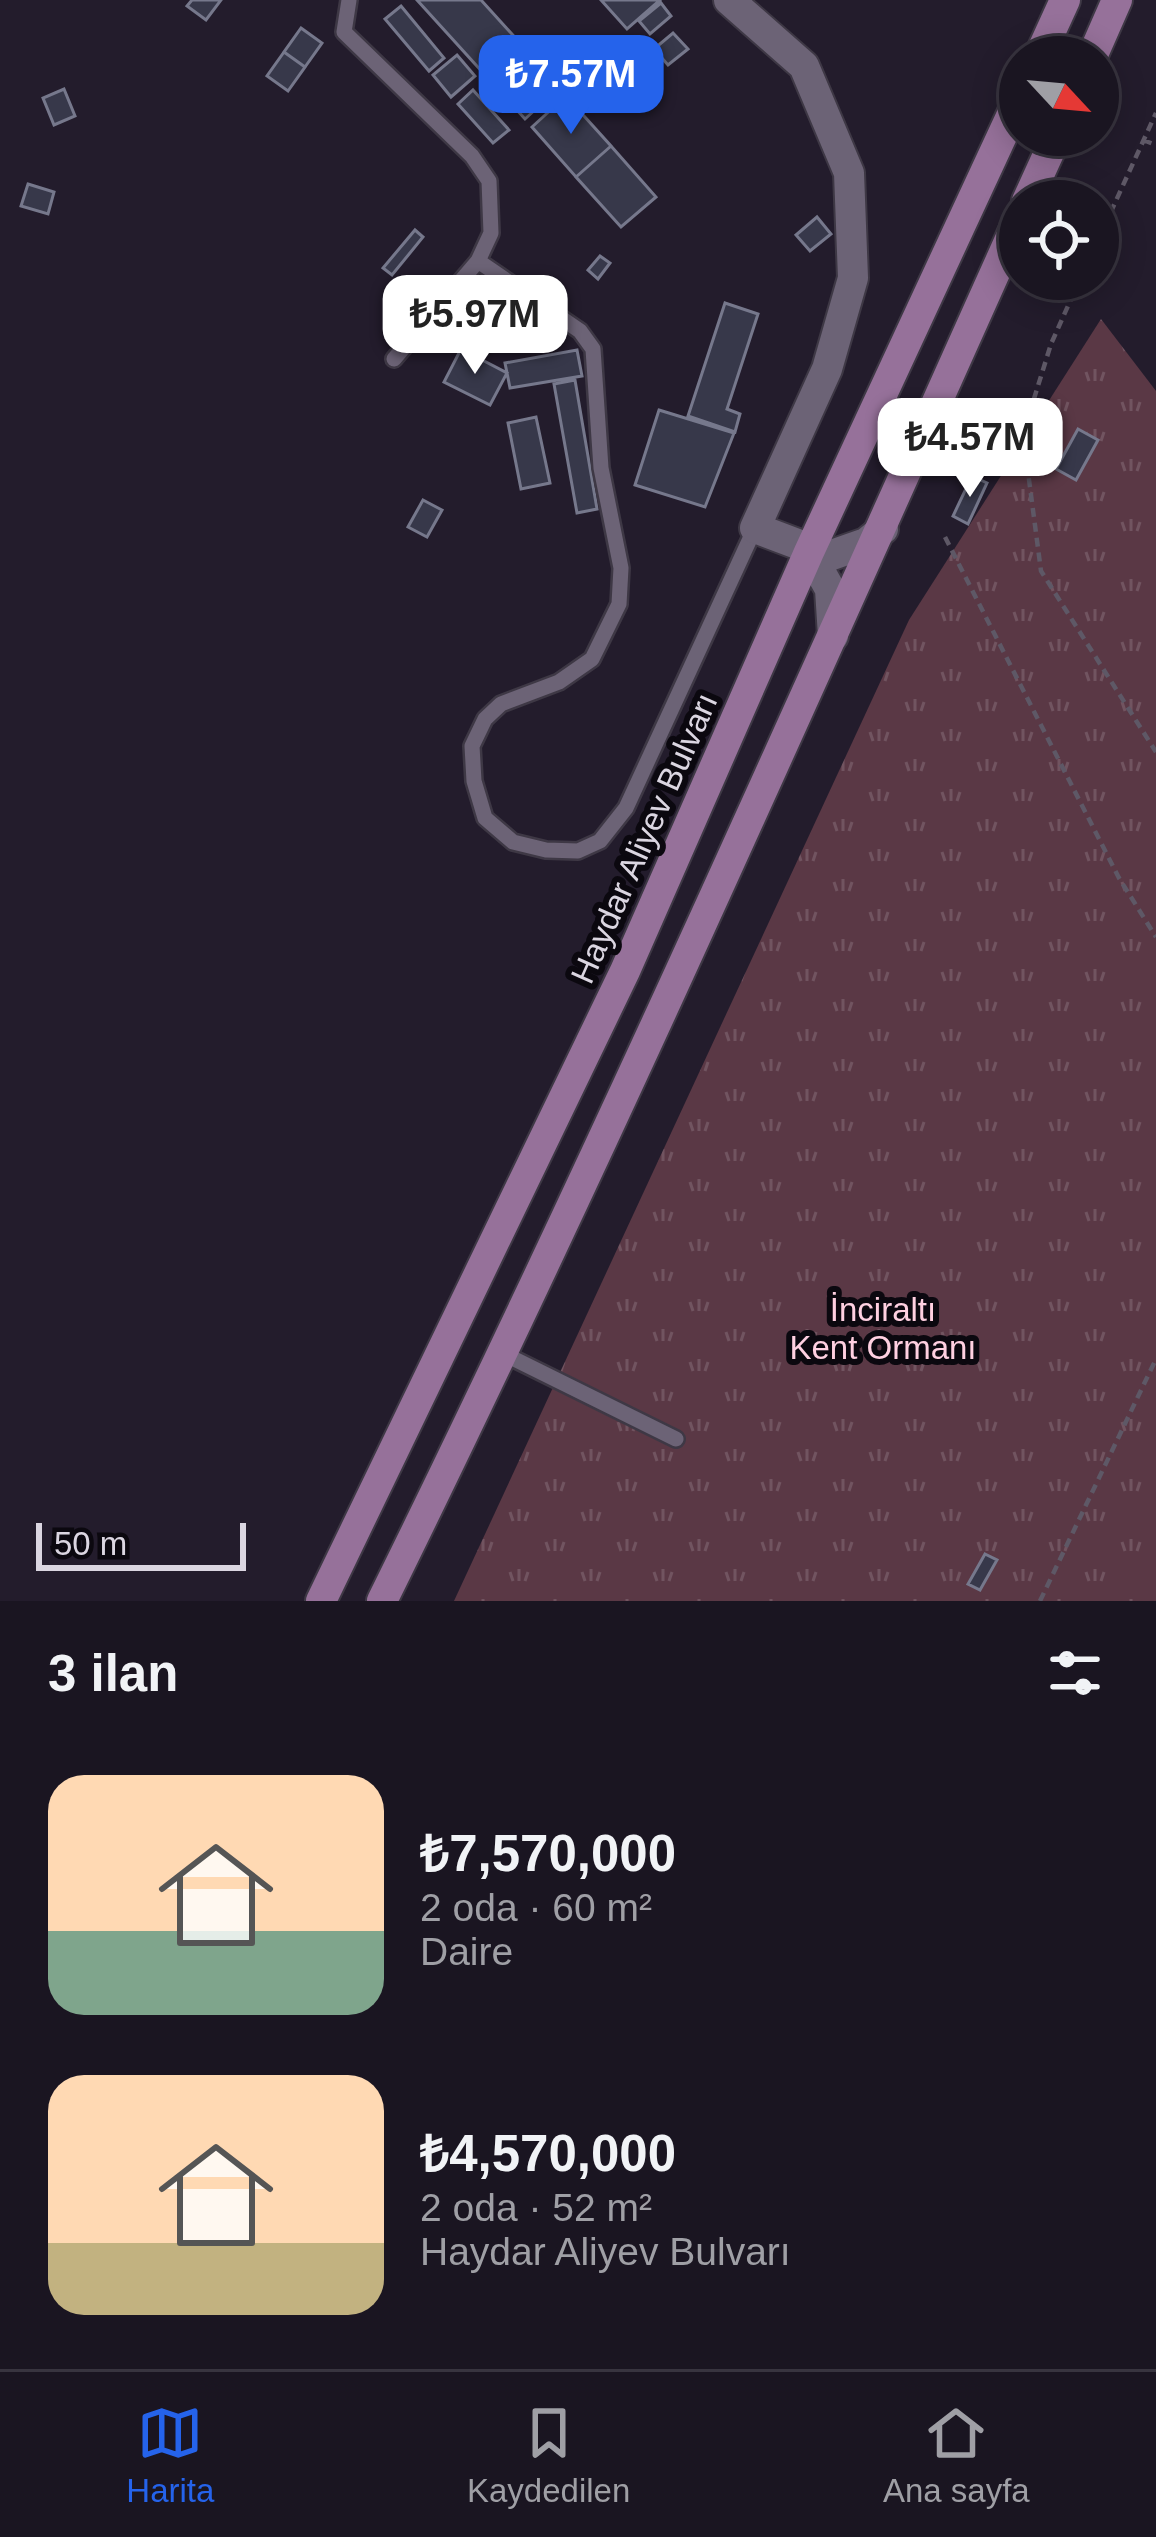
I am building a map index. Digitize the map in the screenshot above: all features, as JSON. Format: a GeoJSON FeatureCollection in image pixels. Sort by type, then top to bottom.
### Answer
{"type":"FeatureCollection","features":[{"type":"Feature","properties":{"kind":"main road"},"geometry":{"type":"LineString","coordinates":[[1049,36],[1065,0]]}},
{"type":"Feature","properties":{"kind":"main road"},"geometry":{"type":"LineString","coordinates":[[1102,36],[1118,0]]}},
{"type":"Feature","properties":{"kind":"main road","name":"Haydar Aliyev Bulvarı"},"geometry":{"type":"LineString","coordinates":[[321,1601],[625,971],[809,552],[999,143]]}},
{"type":"Feature","properties":{"kind":"main road"},"geometry":{"type":"LineString","coordinates":[[382,1601],[504,1354],[883,530],[999,265]]}},
{"type":"Feature","properties":{"kind":"main road"},"geometry":{"type":"LineString","coordinates":[[455,1328],[504,1354]]}},
{"type":"Feature","properties":{"kind":"street"},"geometry":{"type":"LineString","coordinates":[[729,0],[804,66],[849,173],[853,278],[827,369],[755,528],[829,556],[883,530]]}},
{"type":"Feature","properties":{"kind":"street"},"geometry":{"type":"LineString","coordinates":[[809,552],[830,589],[833,639]]}},
{"type":"Feature","properties":{"kind":"lane"},"geometry":{"type":"LineString","coordinates":[[349,0],[344,32],[472,156],[489,182],[491,233],[478,261],[394,359]]}},
{"type":"Feature","properties":{"kind":"lane"},"geometry":{"type":"LineString","coordinates":[[478,261],[580,331],[593,349],[601,468],[620,568],[619,604],[592,659],[560,682],[501,704],[485,719],[472,746],[485,818],[512,842],[578,851],[600,842],[626,808],[755,528]]}},
{"type":"Feature","properties":{"kind":"lane"},"geometry":{"type":"LineString","coordinates":[[504,1354],[676,1438]]}},
{"type":"Feature","properties":{"kind":"path"},"geometry":{"type":"LineString","coordinates":[[1119,193],[1156,112]]}},
{"type":"Feature","properties":{"kind":"path"},"geometry":{"type":"LineString","coordinates":[[1143,140],[1156,145]]}},
{"type":"Feature","properties":{"kind":"path"},"geometry":{"type":"LineString","coordinates":[[1071,300],[1051,344],[1023,434],[1041,571],[1156,752]]}},
{"type":"Feature","properties":{"kind":"path"},"geometry":{"type":"LineString","coordinates":[[945,537],[1119,878],[1156,937]]}},
{"type":"Feature","properties":{"kind":"path"},"geometry":{"type":"LineString","coordinates":[[1040,1601],[1156,1359]]}},
{"type":"Feature","properties":{"kind":"green space","name":"İnciraltı Kent Ormanı"},"geometry":{"type":"Polygon","coordinates":[[[1101,319],[1156,391],[1156,1601],[454,1601],[909,620],[1101,319]]]}},
{"type":"Feature","properties":{"kind":"building"},"geometry":{"type":"Polygon","coordinates":[[[192,0],[221,0],[206,20],[187,6],[192,0]]]}},
{"type":"Feature","properties":{"kind":"building"},"geometry":{"type":"Polygon","coordinates":[[[417,0],[481,0],[560,87],[525,119],[417,0]]]}},
{"type":"Feature","properties":{"kind":"building"},"geometry":{"type":"Polygon","coordinates":[[[601,0],[660,0],[627,29],[601,0]]]}},
{"type":"Feature","properties":{"kind":"building"},"geometry":{"type":"Polygon","coordinates":[[[661,3],[671,16],[650,34],[639,21],[661,3]]]}},
{"type":"Feature","properties":{"kind":"building"},"geometry":{"type":"Polygon","coordinates":[[[401,6],[444,58],[429,71],[385,19],[401,6]]]}},
{"type":"Feature","properties":{"kind":"building"},"geometry":{"type":"Polygon","coordinates":[[[301,28],[322,43],[305,67],[284,52],[301,28]]]}},
{"type":"Feature","properties":{"kind":"building"},"geometry":{"type":"Polygon","coordinates":[[[673,33],[688,49],[668,65],[654,49],[673,33]]]}},
{"type":"Feature","properties":{"kind":"building"},"geometry":{"type":"Polygon","coordinates":[[[546,50],[571,77],[560,87],[535,59],[546,50]]]}},
{"type":"Feature","properties":{"kind":"building"},"geometry":{"type":"Polygon","coordinates":[[[284,52],[305,67],[288,91],[267,76],[284,52]]]}},
{"type":"Feature","properties":{"kind":"building"},"geometry":{"type":"Polygon","coordinates":[[[457,55],[475,76],[451,97],[433,75],[457,55]]]}},
{"type":"Feature","properties":{"kind":"building"},"geometry":{"type":"Polygon","coordinates":[[[64,89],[75,116],[54,125],[43,98],[64,89]]]}},
{"type":"Feature","properties":{"kind":"building"},"geometry":{"type":"Polygon","coordinates":[[[473,90],[509,130],[493,143],[458,104],[473,90]]]}},
{"type":"Feature","properties":{"kind":"building"},"geometry":{"type":"Polygon","coordinates":[[[566,96],[611,146],[576,177],[532,127],[566,96]]]}},
{"type":"Feature","properties":{"kind":"building"},"geometry":{"type":"Polygon","coordinates":[[[611,146],[656,197],[621,227],[576,177],[611,146]]]}},
{"type":"Feature","properties":{"kind":"building"},"geometry":{"type":"Polygon","coordinates":[[[28,184],[54,192],[48,214],[21,206],[28,184]]]}},
{"type":"Feature","properties":{"kind":"building"},"geometry":{"type":"Polygon","coordinates":[[[817,217],[831,234],[810,251],[796,235],[817,217]]]}},
{"type":"Feature","properties":{"kind":"building"},"geometry":{"type":"Polygon","coordinates":[[[415,230],[423,237],[392,275],[383,268],[415,230]]]}},
{"type":"Feature","properties":{"kind":"building"},"geometry":{"type":"Polygon","coordinates":[[[600,256],[610,263],[598,279],[588,270],[600,256]]]}},
{"type":"Feature","properties":{"kind":"building"},"geometry":{"type":"Polygon","coordinates":[[[725,303],[758,314],[727,409],[740,414],[735,432],[688,416],[725,303]]]}},
{"type":"Feature","properties":{"kind":"building"},"geometry":{"type":"Polygon","coordinates":[[[461,349],[507,373],[490,405],[444,382],[461,349]]]}},
{"type":"Feature","properties":{"kind":"building"},"geometry":{"type":"Polygon","coordinates":[[[577,350],[582,376],[510,388],[505,363],[577,350]]]}},
{"type":"Feature","properties":{"kind":"building"},"geometry":{"type":"Polygon","coordinates":[[[575,380],[597,509],[577,513],[554,384],[575,380]]]}},
{"type":"Feature","properties":{"kind":"building"},"geometry":{"type":"Polygon","coordinates":[[[659,410],[734,433],[705,507],[635,485],[659,410]]]}},
{"type":"Feature","properties":{"kind":"building"},"geometry":{"type":"Polygon","coordinates":[[[536,417],[550,483],[521,489],[508,423],[536,417]]]}},
{"type":"Feature","properties":{"kind":"building"},"geometry":{"type":"Polygon","coordinates":[[[1078,429],[1098,440],[1076,480],[1056,469],[1078,429]]]}},
{"type":"Feature","properties":{"kind":"building"},"geometry":{"type":"Polygon","coordinates":[[[972,476],[987,483],[968,524],[953,516],[972,476]]]}},
{"type":"Feature","properties":{"kind":"building"},"geometry":{"type":"Polygon","coordinates":[[[423,500],[442,510],[427,537],[408,527],[423,500]]]}},
{"type":"Feature","properties":{"kind":"building"},"geometry":{"type":"Polygon","coordinates":[[[985,1554],[997,1560],[980,1590],[968,1584],[985,1554]]]}}]}
